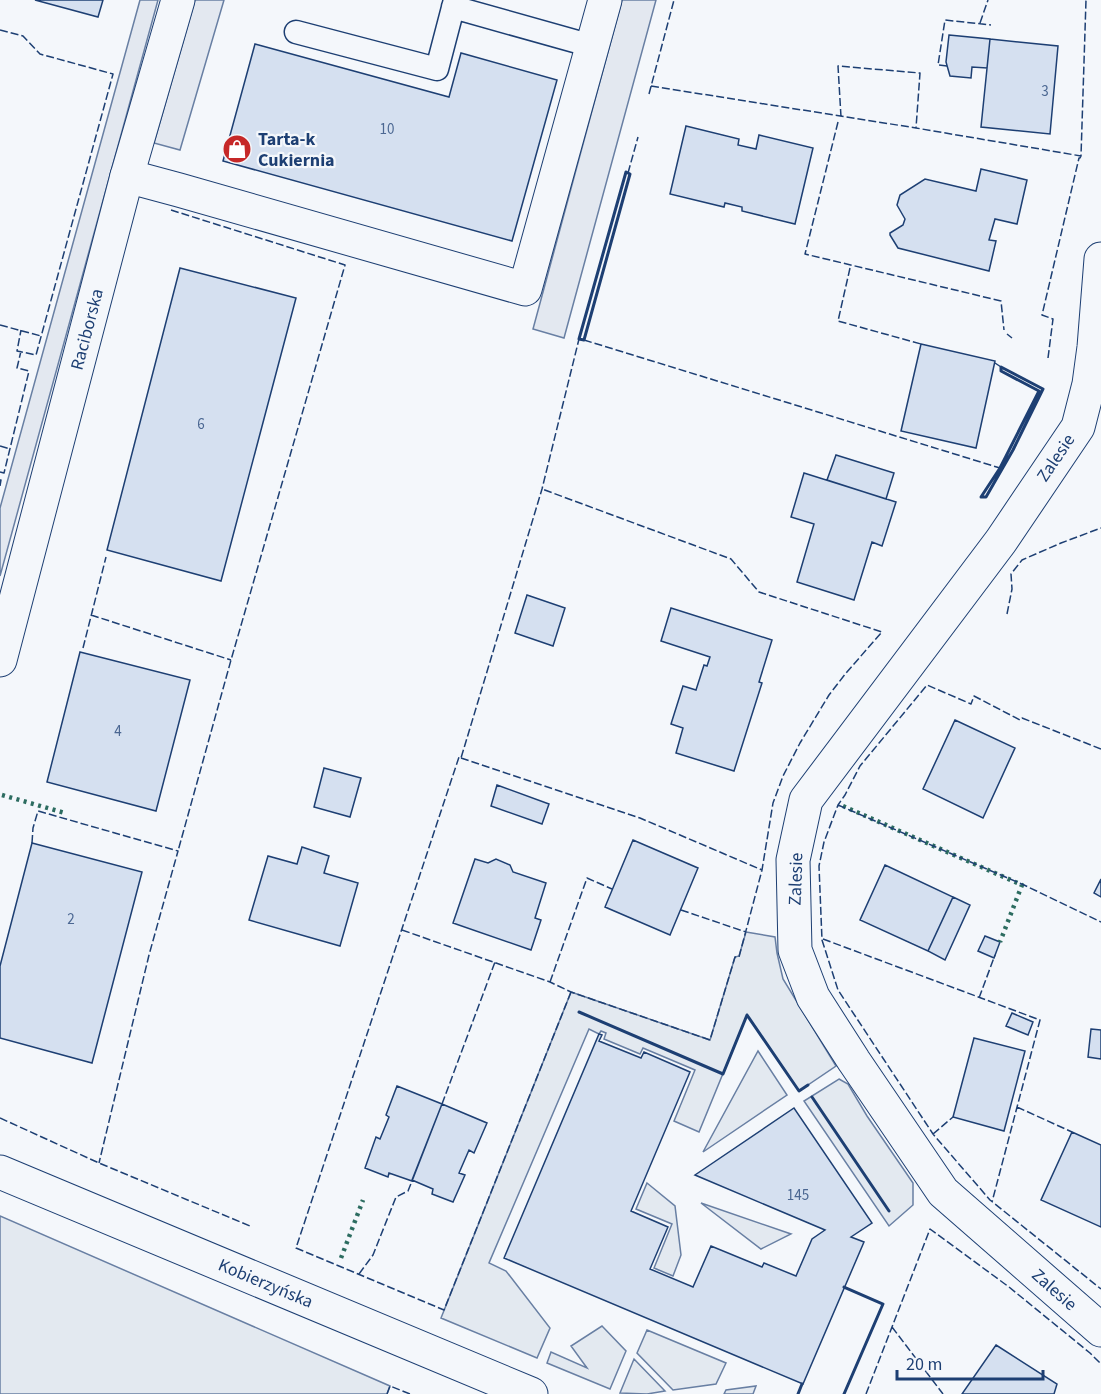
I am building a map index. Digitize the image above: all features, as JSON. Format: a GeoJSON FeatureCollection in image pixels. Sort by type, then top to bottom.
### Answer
{"type":"FeatureCollection","features":[{"type":"Feature","properties":{"kind":"street","name":"Raciborska"},"geometry":{"type":"LineString","coordinates":[[0,660],[127,177],[178,0]]}},
{"type":"Feature","properties":{"kind":"street"},"geometry":{"type":"LineString","coordinates":[[127,177],[525,289],[605,0]]}},
{"type":"Feature","properties":{"kind":"street","name":"Zalesie"},"geometry":{"type":"LineString","coordinates":[[1101,259],[1089,384],[1089,427],[807,800],[793,860],[795,950],[813,997],[854,1061],[943,1192],[1101,1330]]}},
{"type":"Feature","properties":{"kind":"street","name":"Kobierzyńska"},"geometry":{"type":"LineString","coordinates":[[0,1172],[531,1394]]}},
{"type":"Feature","properties":{"kind":"lane"},"geometry":{"type":"LineString","coordinates":[[296,32],[437,69],[454,4],[592,46]]}},
{"type":"Feature","properties":{"kind":"shaded area"},"geometry":{"type":"Polygon","coordinates":[[[140,0],[158,0],[0,576],[0,508],[140,0]]]}},
{"type":"Feature","properties":{"kind":"shaded area"},"geometry":{"type":"Polygon","coordinates":[[[195,0],[224,0],[180,150],[154,143],[195,0]]]}},
{"type":"Feature","properties":{"kind":"shaded area"},"geometry":{"type":"Polygon","coordinates":[[[622,0],[656,0],[564,338],[533,329],[622,0]]]}},
{"type":"Feature","properties":{"kind":"shaded area"},"geometry":{"type":"Polygon","coordinates":[[[746,932],[775,937],[783,979],[836,1066],[799,1091],[747,1015],[699,1132],[674,1121],[695,1070],[643,1048],[640,1054],[604,1039],[606,1033],[601,1031],[599,1034],[589,1029],[489,1263],[506,1271],[550,1328],[537,1358],[441,1318],[571,992],[710,1040],[735,957],[739,956],[746,932]]]}},
{"type":"Feature","properties":{"kind":"shaded area"},"geometry":{"type":"Polygon","coordinates":[[[758,1051],[787,1095],[703,1152],[758,1051]]]}},
{"type":"Feature","properties":{"kind":"shaded area"},"geometry":{"type":"Polygon","coordinates":[[[839,1079],[848,1084],[913,1183],[913,1205],[889,1226],[804,1101],[839,1079]]]}},
{"type":"Feature","properties":{"kind":"shaded area"},"geometry":{"type":"Polygon","coordinates":[[[647,1183],[675,1206],[681,1255],[673,1276],[654,1268],[672,1224],[636,1209],[647,1183]]]}},
{"type":"Feature","properties":{"kind":"shaded area"},"geometry":{"type":"Polygon","coordinates":[[[701,1203],[791,1234],[761,1249],[701,1203]]]}},
{"type":"Feature","properties":{"kind":"shaded area"},"geometry":{"type":"Polygon","coordinates":[[[0,1216],[390,1386],[387,1394],[0,1394],[0,1216]]]}},
{"type":"Feature","properties":{"kind":"shaded area"},"geometry":{"type":"Polygon","coordinates":[[[602,1326],[626,1351],[610,1389],[547,1363],[551,1352],[587,1368],[571,1346],[602,1326]]]}},
{"type":"Feature","properties":{"kind":"shaded area"},"geometry":{"type":"Polygon","coordinates":[[[647,1330],[726,1363],[716,1384],[673,1390],[637,1353],[647,1330]]]}},
{"type":"Feature","properties":{"kind":"shaded area"},"geometry":{"type":"Polygon","coordinates":[[[634,1359],[665,1391],[647,1394],[620,1393],[634,1359]]]}},
{"type":"Feature","properties":{"kind":"shaded area"},"geometry":{"type":"Polygon","coordinates":[[[756,1386],[753,1394],[724,1394],[726,1390],[756,1386]]]}},
{"type":"Feature","properties":{"kind":"building"},"geometry":{"type":"Polygon","coordinates":[[[35,0],[103,0],[98,17],[35,0]]]}},
{"type":"Feature","properties":{"kind":"building"},"geometry":{"type":"Polygon","coordinates":[[[949,35],[990,39],[987,68],[972,67],[971,78],[950,76],[946,62],[949,35]]]}},
{"type":"Feature","properties":{"kind":"building"},"geometry":{"type":"Polygon","coordinates":[[[990,39],[1058,46],[1050,134],[981,127],[990,39]]]}},
{"type":"Feature","properties":{"kind":"building"},"geometry":{"type":"Polygon","coordinates":[[[255,44],[449,97],[461,53],[557,80],[512,241],[223,161],[255,44]]]}},
{"type":"Feature","properties":{"kind":"building"},"geometry":{"type":"Polygon","coordinates":[[[686,126],[739,139],[738,145],[756,149],[759,135],[813,148],[795,224],[742,211],[742,207],[725,203],[724,207],[670,194],[686,126]]]}},
{"type":"Feature","properties":{"kind":"building"},"geometry":{"type":"Polygon","coordinates":[[[981,169],[1027,180],[1017,224],[995,219],[989,240],[996,241],[989,271],[898,248],[890,233],[903,225],[905,219],[897,205],[900,195],[925,179],[976,191],[981,169]]]}},
{"type":"Feature","properties":{"kind":"building"},"geometry":{"type":"Polygon","coordinates":[[[180,268],[296,298],[221,581],[107,550],[180,268]]]}},
{"type":"Feature","properties":{"kind":"building"},"geometry":{"type":"Polygon","coordinates":[[[921,344],[995,361],[976,448],[901,431],[921,344]]]}},
{"type":"Feature","properties":{"kind":"building"},"geometry":{"type":"Polygon","coordinates":[[[836,455],[894,473],[886,499],[827,480],[836,455]]]}},
{"type":"Feature","properties":{"kind":"building"},"geometry":{"type":"Polygon","coordinates":[[[804,473],[896,502],[882,546],[872,542],[854,600],[797,582],[814,524],[791,517],[804,473]]]}},
{"type":"Feature","properties":{"kind":"building"},"geometry":{"type":"Polygon","coordinates":[[[527,595],[565,608],[553,646],[515,633],[527,595]]]}},
{"type":"Feature","properties":{"kind":"building"},"geometry":{"type":"Polygon","coordinates":[[[671,608],[772,640],[759,682],[762,683],[734,771],[676,753],[683,728],[671,724],[683,686],[696,690],[704,665],[707,666],[710,657],[661,641],[671,608]]]}},
{"type":"Feature","properties":{"kind":"building"},"geometry":{"type":"Polygon","coordinates":[[[80,652],[190,680],[156,811],[47,782],[80,652]]]}},
{"type":"Feature","properties":{"kind":"building"},"geometry":{"type":"Polygon","coordinates":[[[955,720],[1015,748],[983,818],[923,789],[955,720]]]}},
{"type":"Feature","properties":{"kind":"building"},"geometry":{"type":"Polygon","coordinates":[[[324,768],[361,778],[350,817],[314,807],[324,768]]]}},
{"type":"Feature","properties":{"kind":"building"},"geometry":{"type":"Polygon","coordinates":[[[497,785],[549,804],[542,824],[491,806],[497,785]]]}},
{"type":"Feature","properties":{"kind":"building"},"geometry":{"type":"Polygon","coordinates":[[[633,840],[698,868],[670,935],[605,907],[633,840]]]}},
{"type":"Feature","properties":{"kind":"building"},"geometry":{"type":"Polygon","coordinates":[[[32,843],[142,872],[92,1063],[0,1038],[0,966],[32,843]]]}},
{"type":"Feature","properties":{"kind":"building"},"geometry":{"type":"Polygon","coordinates":[[[302,847],[329,856],[324,873],[358,883],[340,946],[249,920],[268,856],[297,864],[302,847]]]}},
{"type":"Feature","properties":{"kind":"building"},"geometry":{"type":"Polygon","coordinates":[[[475,859],[488,863],[496,859],[510,865],[513,872],[546,883],[535,918],[541,920],[531,950],[453,923],[475,859]]]}},
{"type":"Feature","properties":{"kind":"building"},"geometry":{"type":"Polygon","coordinates":[[[885,865],[953,897],[928,951],[860,920],[885,865]]]}},
{"type":"Feature","properties":{"kind":"building"},"geometry":{"type":"Polygon","coordinates":[[[1101,879],[1101,897],[1094,893],[1101,879]]]}},
{"type":"Feature","properties":{"kind":"building"},"geometry":{"type":"Polygon","coordinates":[[[953,897],[970,905],[945,960],[928,951],[953,897]]]}},
{"type":"Feature","properties":{"kind":"building"},"geometry":{"type":"Polygon","coordinates":[[[985,936],[1000,942],[994,958],[978,951],[985,936]]]}},
{"type":"Feature","properties":{"kind":"building"},"geometry":{"type":"Polygon","coordinates":[[[1012,1013],[1033,1022],[1028,1035],[1006,1026],[1012,1013]]]}},
{"type":"Feature","properties":{"kind":"building"},"geometry":{"type":"Polygon","coordinates":[[[1091,1029],[1101,1030],[1101,1059],[1088,1057],[1091,1029]]]}},
{"type":"Feature","properties":{"kind":"building"},"geometry":{"type":"Polygon","coordinates":[[[599,1034],[602,1035],[599,1041],[641,1058],[644,1052],[690,1072],[631,1211],[668,1227],[650,1269],[693,1287],[711,1246],[762,1267],[764,1263],[796,1276],[812,1239],[825,1230],[695,1175],[794,1108],[872,1223],[851,1237],[864,1242],[803,1384],[504,1258],[599,1034]]]}},
{"type":"Feature","properties":{"kind":"building"},"geometry":{"type":"Polygon","coordinates":[[[974,1038],[1025,1051],[1004,1131],[953,1117],[974,1038]]]}},
{"type":"Feature","properties":{"kind":"building"},"geometry":{"type":"Polygon","coordinates":[[[397,1086],[442,1104],[412,1181],[389,1173],[388,1177],[365,1168],[376,1137],[380,1139],[389,1117],[386,1115],[397,1086]]]}},
{"type":"Feature","properties":{"kind":"building"},"geometry":{"type":"Polygon","coordinates":[[[442,1104],[487,1123],[474,1153],[469,1150],[459,1173],[465,1175],[453,1202],[432,1194],[433,1189],[412,1180],[442,1104]]]}},
{"type":"Feature","properties":{"kind":"building"},"geometry":{"type":"Polygon","coordinates":[[[1072,1132],[1101,1145],[1101,1227],[1041,1200],[1072,1132]]]}},
{"type":"Feature","properties":{"kind":"building"},"geometry":{"type":"Polygon","coordinates":[[[996,1345],[1057,1384],[1054,1394],[962,1394],[996,1345]]]}},
{"type":"Feature","properties":{"kind":"hedge"},"geometry":{"type":"LineString","coordinates":[[2,795],[65,813]]}},
{"type":"Feature","properties":{"kind":"hedge"},"geometry":{"type":"LineString","coordinates":[[843,806],[1022,885],[1000,942]]}},
{"type":"Feature","properties":{"kind":"hedge"},"geometry":{"type":"LineString","coordinates":[[341,1258],[363,1200]]}},
{"type":"Feature","properties":{"kind":"fence"},"geometry":{"type":"LineString","coordinates":[[649,94],[674,0]]}},
{"type":"Feature","properties":{"kind":"fence"},"geometry":{"type":"LineString","coordinates":[[980,23],[988,0]]}},
{"type":"Feature","properties":{"kind":"fence"},"geometry":{"type":"LineString","coordinates":[[1048,358],[1053,319],[1042,315],[1081,156],[1086,0]]}},
{"type":"Feature","properties":{"kind":"fence"},"geometry":{"type":"LineString","coordinates":[[947,66],[938,65],[945,20],[991,25]]}},
{"type":"Feature","properties":{"kind":"fence"},"geometry":{"type":"LineString","coordinates":[[0,30],[23,36],[40,54],[113,74],[36,355],[17,351],[21,330]]}},
{"type":"Feature","properties":{"kind":"fence"},"geometry":{"type":"LineString","coordinates":[[841,117],[838,66],[920,73],[916,128]]}},
{"type":"Feature","properties":{"kind":"fence"},"geometry":{"type":"LineString","coordinates":[[651,86],[1081,156]]}},
{"type":"Feature","properties":{"kind":"fence"},"geometry":{"type":"LineString","coordinates":[[838,122],[805,254],[1001,301],[1004,330]]}},
{"type":"Feature","properties":{"kind":"fence"},"geometry":{"type":"LineString","coordinates":[[628,173],[638,137]]}},
{"type":"Feature","properties":{"kind":"fence"},"geometry":{"type":"LineString","coordinates":[[171,210],[345,265],[178,851]]}},
{"type":"Feature","properties":{"kind":"fence"},"geometry":{"type":"LineString","coordinates":[[850,268],[838,321],[921,344]]}},
{"type":"Feature","properties":{"kind":"fence"},"geometry":{"type":"LineString","coordinates":[[0,325],[41,336]]}},
{"type":"Feature","properties":{"kind":"fence"},"geometry":{"type":"LineString","coordinates":[[1007,334],[1012,338]]}},
{"type":"Feature","properties":{"kind":"fence"},"geometry":{"type":"LineString","coordinates":[[571,992],[444,1310],[296,1248],[459,757],[461,758],[542,489],[579,339]]}},
{"type":"Feature","properties":{"kind":"fence"},"geometry":{"type":"LineString","coordinates":[[584,340],[1000,468]]}},
{"type":"Feature","properties":{"kind":"fence"},"geometry":{"type":"LineString","coordinates":[[0,472],[4,473],[29,371],[17,368],[21,351]]}},
{"type":"Feature","properties":{"kind":"fence"},"geometry":{"type":"LineString","coordinates":[[995,363],[1001,367]]}},
{"type":"Feature","properties":{"kind":"fence"},"geometry":{"type":"LineString","coordinates":[[0,446],[10,449]]}},
{"type":"Feature","properties":{"kind":"fence"},"geometry":{"type":"LineString","coordinates":[[0,480],[0,486]]}},
{"type":"Feature","properties":{"kind":"fence"},"geometry":{"type":"LineString","coordinates":[[402,930],[710,1040],[735,957],[739,957],[762,870],[773,803],[783,776],[829,695],[882,632],[759,592],[731,559],[542,489]]}},
{"type":"Feature","properties":{"kind":"fence"},"geometry":{"type":"LineString","coordinates":[[1007,614],[1012,589],[1011,574],[1022,560],[1101,528]]}},
{"type":"Feature","properties":{"kind":"fence"},"geometry":{"type":"LineString","coordinates":[[83,648],[106,557]]}},
{"type":"Feature","properties":{"kind":"fence"},"geometry":{"type":"LineString","coordinates":[[91,615],[231,660]]}},
{"type":"Feature","properties":{"kind":"fence"},"geometry":{"type":"LineString","coordinates":[[1101,749],[1022,718],[1020,720],[974,696],[971,704],[927,685],[860,766],[838,805],[824,842],[819,866],[822,940],[838,990],[933,1134],[990,1200],[1101,1289]]}},
{"type":"Feature","properties":{"kind":"fence"},"geometry":{"type":"LineString","coordinates":[[461,758],[640,818],[762,870]]}},
{"type":"Feature","properties":{"kind":"fence"},"geometry":{"type":"LineString","coordinates":[[838,805],[1024,885],[1101,922]]}},
{"type":"Feature","properties":{"kind":"fence"},"geometry":{"type":"LineString","coordinates":[[32,843],[38,811],[178,851],[149,955],[99,1163]]}},
{"type":"Feature","properties":{"kind":"fence"},"geometry":{"type":"LineString","coordinates":[[550,982],[587,878],[612,889]]}},
{"type":"Feature","properties":{"kind":"fence"},"geometry":{"type":"LineString","coordinates":[[681,910],[746,932]]}},
{"type":"Feature","properties":{"kind":"fence"},"geometry":{"type":"LineString","coordinates":[[823,939],[1040,1020],[992,1202]]}},
{"type":"Feature","properties":{"kind":"fence"},"geometry":{"type":"LineString","coordinates":[[979,998],[995,955]]}},
{"type":"Feature","properties":{"kind":"fence"},"geometry":{"type":"LineString","coordinates":[[442,1104],[495,962]]}},
{"type":"Feature","properties":{"kind":"fence"},"geometry":{"type":"LineString","coordinates":[[1017,1107],[1072,1132]]}},
{"type":"Feature","properties":{"kind":"fence"},"geometry":{"type":"LineString","coordinates":[[933,1134],[953,1117]]}},
{"type":"Feature","properties":{"kind":"fence"},"geometry":{"type":"LineString","coordinates":[[0,1118],[99,1163],[250,1226]]}},
{"type":"Feature","properties":{"kind":"fence"},"geometry":{"type":"LineString","coordinates":[[359,1274],[373,1255],[396,1197],[408,1191],[412,1181]]}},
{"type":"Feature","properties":{"kind":"fence"},"geometry":{"type":"LineString","coordinates":[[866,1394],[930,1229],[1009,1287],[1101,1364]]}},
{"type":"Feature","properties":{"kind":"fence"},"geometry":{"type":"LineString","coordinates":[[892,1327],[943,1394]]}},
{"type":"Feature","properties":{"kind":"fence"},"geometry":{"type":"LineString","coordinates":[[387,1394],[390,1386],[410,1394]]}},
{"type":"Feature","properties":{"kind":"wall"},"geometry":{"type":"LineString","coordinates":[[626,172],[630,174],[584,340],[579,339],[626,172]]}},
{"type":"Feature","properties":{"kind":"wall"},"geometry":{"type":"LineString","coordinates":[[1001,367],[1043,389],[1013,450],[986,497],[981,497],[1000,468],[1039,391],[1001,371],[1001,367]]}},
{"type":"Feature","properties":{"kind":"wall"},"geometry":{"type":"LineString","coordinates":[[579,1012],[723,1074],[747,1015],[799,1091],[808,1085]]}},
{"type":"Feature","properties":{"kind":"wall"},"geometry":{"type":"LineString","coordinates":[[812,1097],[889,1211]]}},
{"type":"Feature","properties":{"kind":"wall"},"geometry":{"type":"LineString","coordinates":[[844,1287],[883,1304],[844,1394]]}},
{"type":"Feature","properties":{"kind":"wall"},"geometry":{"type":"LineString","coordinates":[[798,1394],[802,1384]]}},
{"type":"Feature","properties":{"kind":"place","name":"Tarta-k Cukiernia"},"geometry":{"type":"Point","coordinates":[237,149]}}]}
